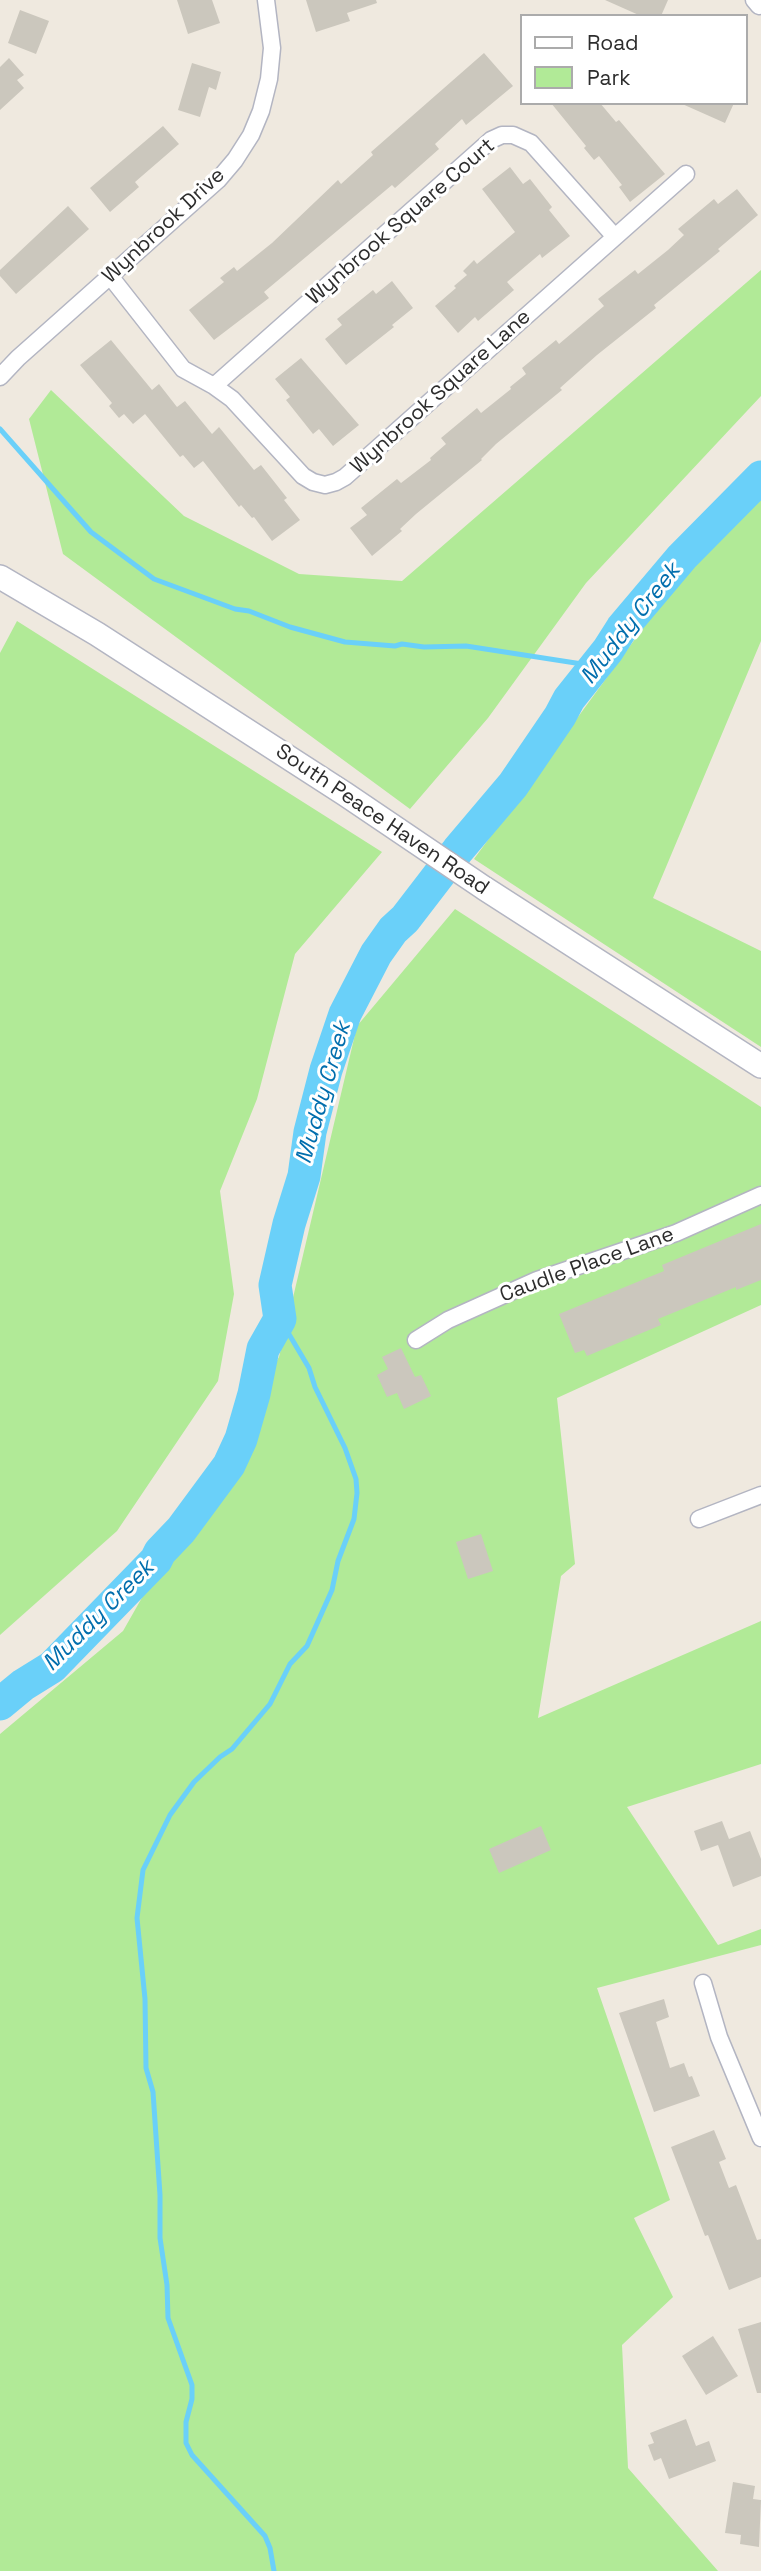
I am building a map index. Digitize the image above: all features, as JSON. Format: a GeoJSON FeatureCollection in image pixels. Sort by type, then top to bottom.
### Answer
{"type":"FeatureCollection","features":[{"type":"Feature","properties":{"kind":"main road","name":"South Peace Haven Road"},"geometry":{"type":"LineString","coordinates":[[0,577],[97,634],[761,1066]]}},
{"type":"Feature","properties":{"kind":"street","name":"Wynbrook Drive"},"geometry":{"type":"LineString","coordinates":[[0,377],[218,180],[235,160],[251,135],[270,79],[272,48],[266,0]]}},
{"type":"Feature","properties":{"kind":"street","name":"Wynbrook Square Court"},"geometry":{"type":"LineString","coordinates":[[214,386],[491,140],[502,135],[513,135],[531,143],[615,237]]}},
{"type":"Feature","properties":{"kind":"street","name":"Wynbrook Square Lane"},"geometry":{"type":"LineString","coordinates":[[110,276],[183,369],[214,386],[246,412],[303,476],[325,485],[345,477],[685,174]]}},
{"type":"Feature","properties":{"kind":"street","name":"Caudle Place Lane"},"geometry":{"type":"LineString","coordinates":[[416,1340],[448,1320],[537,1280],[676,1233],[761,1195]]}},
{"type":"Feature","properties":{"kind":"street"},"geometry":{"type":"LineString","coordinates":[[699,1519],[761,1495]]}},
{"type":"Feature","properties":{"kind":"street"},"geometry":{"type":"LineString","coordinates":[[703,1983],[719,2037],[761,2138]]}},
{"type":"Feature","properties":{"kind":"green space"},"geometry":{"type":"Polygon","coordinates":[[[761,270],[761,396],[586,583],[488,718],[410,809],[63,554],[29,419],[51,390],[184,516],[299,574],[402,581],[761,270]]]}},
{"type":"Feature","properties":{"kind":"green space"},"geometry":{"type":"Polygon","coordinates":[[[761,492],[761,641],[653,898],[761,951],[761,1047],[474,859],[668,594],[761,492]]]}},
{"type":"Feature","properties":{"kind":"green space"},"geometry":{"type":"Polygon","coordinates":[[[17,621],[382,852],[295,954],[257,1099],[220,1191],[234,1294],[218,1381],[117,1531],[0,1635],[0,653],[17,621]]]}},
{"type":"Feature","properties":{"kind":"green space"},"geometry":{"type":"Polygon","coordinates":[[[455,909],[761,1107],[761,1305],[557,1398],[575,1564],[561,1576],[538,1718],[761,1621],[761,1764],[627,1807],[718,1945],[761,1929],[761,1945],[597,1988],[670,2200],[634,2218],[673,2297],[622,2345],[628,2468],[718,2571],[0,2571],[0,1734],[123,1631],[279,1357],[357,1026],[455,909]]]}},
{"type":"Feature","properties":{"kind":"building"},"geometry":{"type":"Polygon","coordinates":[[[177,0],[212,0],[220,23],[188,34],[177,0]]]}},
{"type":"Feature","properties":{"kind":"building"},"geometry":{"type":"Polygon","coordinates":[[[306,0],[376,0],[377,3],[347,13],[350,21],[316,32],[306,0]]]}},
{"type":"Feature","properties":{"kind":"building"},"geometry":{"type":"Polygon","coordinates":[[[605,0],[668,0],[662,14],[636,14],[605,0]]]}},
{"type":"Feature","properties":{"kind":"building"},"geometry":{"type":"Polygon","coordinates":[[[20,10],[49,21],[36,54],[8,43],[20,10]]]}},
{"type":"Feature","properties":{"kind":"building"},"geometry":{"type":"Polygon","coordinates":[[[484,53],[513,86],[466,125],[462,119],[435,144],[439,149],[395,188],[392,185],[264,292],[269,298],[214,340],[189,310],[224,282],[220,278],[234,267],[237,271],[272,243],[338,180],[341,184],[373,155],[371,152],[484,53]]]}},
{"type":"Feature","properties":{"kind":"building"},"geometry":{"type":"Polygon","coordinates":[[[9,58],[24,75],[17,80],[24,88],[0,110],[0,67],[9,58]]]}},
{"type":"Feature","properties":{"kind":"building"},"geometry":{"type":"Polygon","coordinates":[[[192,63],[221,72],[216,90],[209,87],[200,117],[178,110],[192,63]]]}},
{"type":"Feature","properties":{"kind":"building"},"geometry":{"type":"Polygon","coordinates":[[[553,105],[602,105],[616,122],[619,120],[665,174],[630,202],[619,187],[622,185],[599,156],[594,160],[584,148],[586,146],[553,105]]]}},
{"type":"Feature","properties":{"kind":"building"},"geometry":{"type":"Polygon","coordinates":[[[684,105],[733,105],[725,123],[684,105]]]}},
{"type":"Feature","properties":{"kind":"building"},"geometry":{"type":"Polygon","coordinates":[[[163,126],[179,144],[135,182],[139,187],[110,212],[90,188],[163,126]]]}},
{"type":"Feature","properties":{"kind":"building"},"geometry":{"type":"Polygon","coordinates":[[[510,167],[523,184],[530,179],[552,207],[549,210],[570,236],[542,258],[540,254],[507,282],[514,290],[478,321],[475,317],[458,333],[435,306],[456,288],[454,286],[467,275],[463,271],[474,260],[477,264],[515,232],[482,189],[510,167]]]}},
{"type":"Feature","properties":{"kind":"building"},"geometry":{"type":"Polygon","coordinates":[[[737,189],[758,215],[718,249],[720,251],[654,305],[656,308],[597,355],[560,388],[562,390],[416,514],[400,529],[402,531],[372,556],[350,528],[367,515],[361,508],[397,479],[401,483],[431,460],[446,444],[441,438],[477,408],[481,413],[511,389],[510,387],[526,374],[522,368],[556,340],[559,344],[604,306],[598,299],[635,270],[638,274],[668,250],[684,235],[678,229],[714,199],[718,204],[737,189]]]}},
{"type":"Feature","properties":{"kind":"building"},"geometry":{"type":"Polygon","coordinates":[[[68,206],[89,229],[16,294],[0,276],[0,270],[68,206]]]}},
{"type":"Feature","properties":{"kind":"building"},"geometry":{"type":"Polygon","coordinates":[[[392,281],[413,308],[392,325],[394,327],[346,365],[325,339],[342,325],[337,319],[373,290],[376,294],[392,281]]]}},
{"type":"Feature","properties":{"kind":"building"},"geometry":{"type":"Polygon","coordinates":[[[111,340],[152,390],[159,384],[177,407],[185,401],[212,434],[219,427],[254,470],[261,465],[287,498],[284,500],[300,520],[272,541],[254,517],[241,505],[239,507],[203,461],[194,468],[183,455],[180,457],[145,414],[133,424],[124,414],[119,418],[109,406],[112,403],[80,365],[111,340]]]}},
{"type":"Feature","properties":{"kind":"building"},"geometry":{"type":"Polygon","coordinates":[[[301,358],[359,425],[333,446],[319,429],[313,434],[286,400],[290,397],[275,379],[301,358]]]}},
{"type":"Feature","properties":{"kind":"building"},"geometry":{"type":"Polygon","coordinates":[[[761,1224],[761,1280],[736,1290],[736,1287],[658,1319],[661,1325],[587,1356],[584,1350],[575,1353],[559,1314],[664,1271],[662,1265],[761,1224]]]}},
{"type":"Feature","properties":{"kind":"building"},"geometry":{"type":"Polygon","coordinates":[[[401,1348],[415,1377],[421,1375],[431,1396],[404,1409],[397,1393],[387,1397],[377,1375],[388,1369],[382,1357],[401,1348]]]}},
{"type":"Feature","properties":{"kind":"building"},"geometry":{"type":"Polygon","coordinates":[[[481,1534],[493,1571],[468,1579],[456,1542],[481,1534]]]}},
{"type":"Feature","properties":{"kind":"building"},"geometry":{"type":"Polygon","coordinates":[[[722,1821],[729,1839],[750,1831],[761,1859],[761,1876],[733,1887],[718,1845],[701,1851],[694,1831],[722,1821]]]}},
{"type":"Feature","properties":{"kind":"building"},"geometry":{"type":"Polygon","coordinates":[[[541,1826],[551,1850],[499,1873],[489,1849],[541,1826]]]}},
{"type":"Feature","properties":{"kind":"building"},"geometry":{"type":"Polygon","coordinates":[[[664,1999],[669,2017],[656,2022],[670,2068],[684,2063],[700,2096],[654,2112],[619,2013],[664,1999]]]}},
{"type":"Feature","properties":{"kind":"building"},"geometry":{"type":"Polygon","coordinates":[[[714,2130],[726,2159],[719,2162],[729,2188],[736,2185],[757,2240],[761,2239],[761,2277],[729,2290],[671,2147],[714,2130]]]}},
{"type":"Feature","properties":{"kind":"building"},"geometry":{"type":"Polygon","coordinates":[[[761,2322],[761,2393],[757,2393],[738,2329],[761,2322]]]}},
{"type":"Feature","properties":{"kind":"building"},"geometry":{"type":"Polygon","coordinates":[[[713,2336],[738,2376],[706,2395],[682,2356],[713,2336]]]}},
{"type":"Feature","properties":{"kind":"building"},"geometry":{"type":"Polygon","coordinates":[[[686,2419],[696,2446],[709,2441],[716,2461],[669,2479],[661,2458],[654,2461],[648,2445],[654,2443],[650,2433],[686,2419]]]}},
{"type":"Feature","properties":{"kind":"building"},"geometry":{"type":"Polygon","coordinates":[[[733,2482],[755,2486],[753,2499],[761,2500],[759,2547],[740,2544],[741,2535],[725,2533],[733,2482]]]}},
{"type":"Feature","properties":{"kind":"waterway"},"geometry":{"type":"LineString","coordinates":[[0,429],[91,532],[154,579],[235,609],[249,611],[290,627],[345,642],[424,647],[466,646],[595,666]]}},
{"type":"Feature","properties":{"kind":"waterway","name":"Muddy Creek"},"geometry":{"type":"LineString","coordinates":[[0,1704],[23,1685],[52,1667],[156,1560],[229,1465],[241,1439],[263,1349],[280,1319],[275,1285],[289,1224],[304,1176],[310,1132],[326,1070],[345,1014],[376,954],[513,785],[569,699],[622,628],[682,557],[761,477]]}},
{"type":"Feature","properties":{"kind":"waterway"},"geometry":{"type":"LineString","coordinates":[[274,2571],[265,2536],[192,2455],[186,2443],[186,2422],[192,2399],[192,2385],[168,2318],[167,2285],[160,2238],[153,2092],[146,2068],[145,1999],[137,1918],[143,1870],[170,1815],[194,1782],[232,1749],[270,1704],[290,1664],[307,1646],[332,1590],[338,1561],[354,1519],[356,1479],[345,1448],[315,1387],[309,1368],[280,1319]]}}]}
